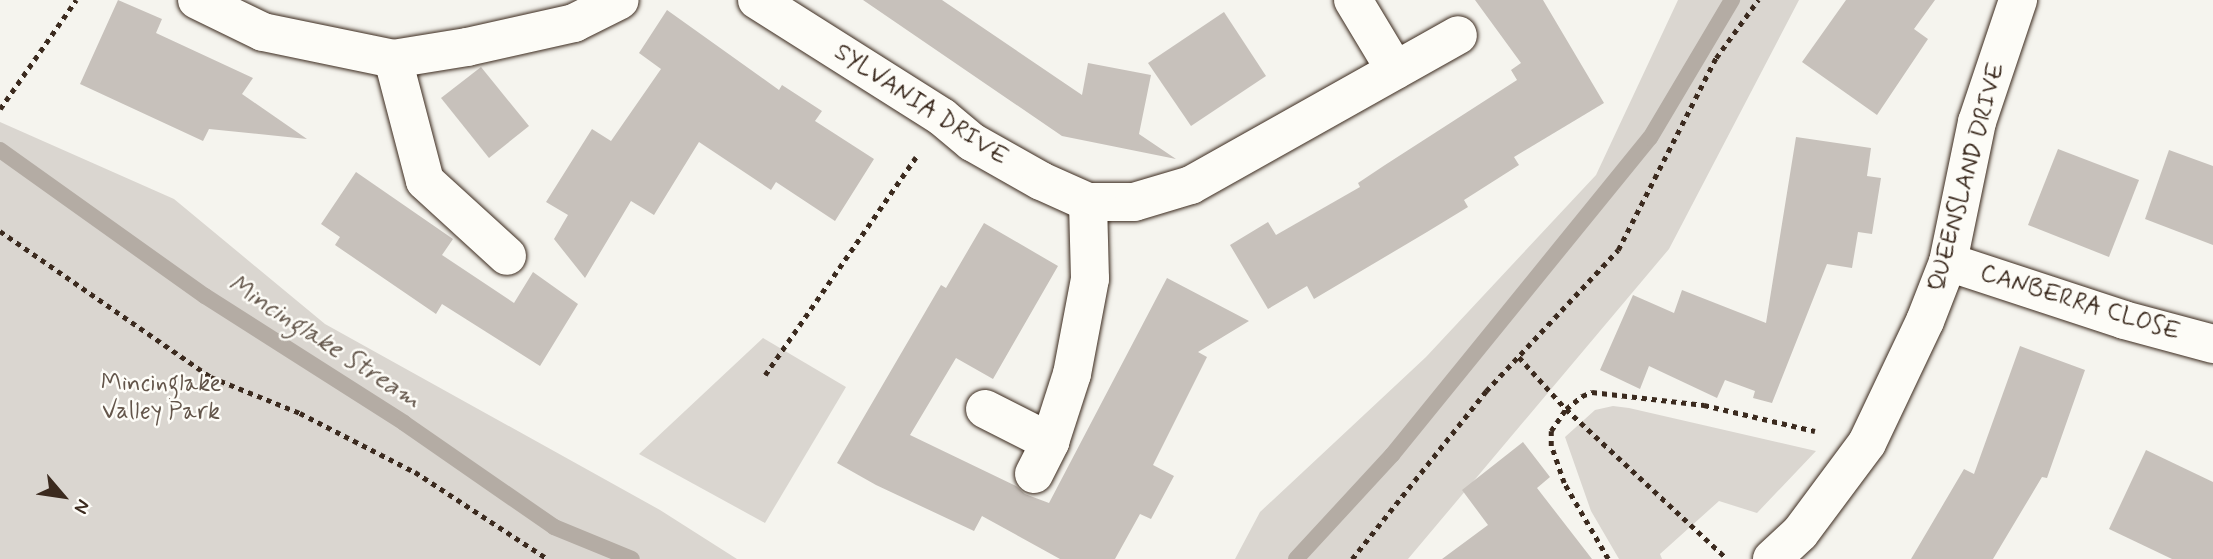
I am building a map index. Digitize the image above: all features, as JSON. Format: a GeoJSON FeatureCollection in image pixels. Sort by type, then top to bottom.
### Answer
{"type":"FeatureCollection","features":[{"type":"Feature","properties":{"kind":"street"},"geometry":{"type":"LineString","coordinates":[[197,0],[263,32],[393,59],[467,47],[574,23],[620,0]]}},
{"type":"Feature","properties":{"kind":"street","name":"SYLVANIA DRIVE"},"geometry":{"type":"LineString","coordinates":[[757,0],[942,117],[972,142],[1041,181],[1088,202],[1134,202],[1191,185],[1458,34]]}},
{"type":"Feature","properties":{"kind":"street"},"geometry":{"type":"LineString","coordinates":[[1353,0],[1395,70]]}},
{"type":"Feature","properties":{"kind":"street","name":"QUEENSLAND DRIVE"},"geometry":{"type":"LineString","coordinates":[[1772,559],[1800,533],[1867,443],[1925,321],[1948,262],[1977,122],[2018,0]]}},
{"type":"Feature","properties":{"kind":"street"},"geometry":{"type":"LineString","coordinates":[[393,59],[425,181],[507,256]]}},
{"type":"Feature","properties":{"kind":"street"},"geometry":{"type":"LineString","coordinates":[[985,409],[1042,458],[1072,374],[1090,279],[1088,202]]}},
{"type":"Feature","properties":{"kind":"street","name":"CANBERRA CLOSE"},"geometry":{"type":"LineString","coordinates":[[1948,262],[2124,320],[2213,344]]}},
{"type":"Feature","properties":{"kind":"path"},"geometry":{"type":"LineString","coordinates":[[0,109],[76,0]]}},
{"type":"Feature","properties":{"kind":"path"},"geometry":{"type":"LineString","coordinates":[[1353,559],[1486,391],[1618,250],[1716,58],[1758,0]]}},
{"type":"Feature","properties":{"kind":"path"},"geometry":{"type":"LineString","coordinates":[[765,375],[864,236],[942,117]]}},
{"type":"Feature","properties":{"kind":"path"},"geometry":{"type":"LineString","coordinates":[[0,231],[211,377],[300,413],[415,472],[548,559]]}},
{"type":"Feature","properties":{"kind":"path"},"geometry":{"type":"LineString","coordinates":[[1519,357],[1566,408],[1728,559]]}},
{"type":"Feature","properties":{"kind":"path"},"geometry":{"type":"LineString","coordinates":[[1608,559],[1564,483],[1551,446],[1551,431],[1566,408],[1582,396],[1592,392],[1704,405],[1867,443]]}},
{"type":"Feature","properties":{"kind":"green space"},"geometry":{"type":"Polygon","coordinates":[[[1678,0],[1799,0],[1669,249],[1408,559],[1235,559],[1260,512],[1426,357],[1596,175],[1678,0]]]}},
{"type":"Feature","properties":{"kind":"green space","name":"Mincinglake Valley Park"},"geometry":{"type":"Polygon","coordinates":[[[0,122],[174,199],[325,324],[660,510],[737,559],[0,559],[0,122]]]}},
{"type":"Feature","properties":{"kind":"green space"},"geometry":{"type":"Polygon","coordinates":[[[763,338],[846,387],[765,523],[639,454],[763,338]]]}},
{"type":"Feature","properties":{"kind":"green space"},"geometry":{"type":"Polygon","coordinates":[[[1613,406],[1816,451],[1757,513],[1719,501],[1660,554],[1662,559],[1619,559],[1591,511],[1565,437],[1595,410],[1613,406]]]}},
{"type":"Feature","properties":{"kind":"building"},"geometry":{"type":"Polygon","coordinates":[[[118,0],[162,19],[156,33],[253,78],[242,94],[307,139],[209,129],[203,141],[80,84],[118,0]]]}},
{"type":"Feature","properties":{"kind":"building"},"geometry":{"type":"Polygon","coordinates":[[[863,0],[942,0],[1082,95],[1088,63],[1151,75],[1139,134],[1176,159],[1062,136],[863,0]]]}},
{"type":"Feature","properties":{"kind":"building"},"geometry":{"type":"Polygon","coordinates":[[[1475,0],[1543,0],[1604,103],[1514,157],[1519,165],[1464,200],[1468,207],[1314,299],[1307,286],[1268,309],[1230,245],[1268,222],[1276,235],[1360,187],[1358,183],[1517,80],[1511,70],[1521,63],[1475,0]]]}},
{"type":"Feature","properties":{"kind":"building"},"geometry":{"type":"Polygon","coordinates":[[[1846,0],[1935,0],[1914,29],[1928,39],[1877,115],[1802,62],[1846,0]]]}},
{"type":"Feature","properties":{"kind":"building"},"geometry":{"type":"Polygon","coordinates":[[[667,10],[779,90],[782,85],[822,111],[815,121],[874,159],[835,221],[776,182],[771,190],[699,142],[654,215],[631,201],[585,278],[554,239],[568,215],[546,202],[592,129],[611,141],[661,69],[639,53],[667,10]]]}},
{"type":"Feature","properties":{"kind":"building"},"geometry":{"type":"Polygon","coordinates":[[[1224,12],[1266,76],[1191,126],[1148,63],[1224,12]]]}},
{"type":"Feature","properties":{"kind":"building"},"geometry":{"type":"Polygon","coordinates":[[[481,67],[529,126],[489,158],[441,98],[481,67]]]}},
{"type":"Feature","properties":{"kind":"building"},"geometry":{"type":"Polygon","coordinates":[[[1796,137],[1871,148],[1867,176],[1881,178],[1872,234],[1858,232],[1852,268],[1827,264],[1772,403],[1753,398],[1755,391],[1725,380],[1717,398],[1649,366],[1640,389],[1600,370],[1633,295],[1674,313],[1682,290],[1766,323],[1796,137]]]}},
{"type":"Feature","properties":{"kind":"building"},"geometry":{"type":"Polygon","coordinates":[[[2058,149],[2139,180],[2109,257],[2028,225],[2058,149]]]}},
{"type":"Feature","properties":{"kind":"building"},"geometry":{"type":"Polygon","coordinates":[[[2169,150],[2213,166],[2213,245],[2145,219],[2169,150]]]}},
{"type":"Feature","properties":{"kind":"building"},"geometry":{"type":"Polygon","coordinates":[[[356,172],[453,239],[442,255],[514,303],[533,272],[578,304],[540,366],[442,304],[436,314],[335,245],[340,237],[321,224],[356,172]]]}},
{"type":"Feature","properties":{"kind":"building"},"geometry":{"type":"Polygon","coordinates":[[[984,223],[1058,266],[993,379],[956,358],[910,435],[1016,486],[1025,494],[1049,503],[1167,278],[1249,321],[1198,352],[1207,357],[1153,465],[1174,476],[1151,519],[1140,514],[1115,559],[1060,559],[982,516],[974,531],[876,485],[837,463],[941,285],[946,288],[984,223]]]}},
{"type":"Feature","properties":{"kind":"building"},"geometry":{"type":"Polygon","coordinates":[[[2020,346],[2085,370],[2047,478],[2042,477],[1993,559],[1911,559],[1964,469],[1974,474],[2020,346]]]}},
{"type":"Feature","properties":{"kind":"building"},"geometry":{"type":"Polygon","coordinates":[[[1523,442],[1550,477],[1537,488],[1592,559],[1442,559],[1488,525],[1462,490],[1523,442]]]}},
{"type":"Feature","properties":{"kind":"building"},"geometry":{"type":"Polygon","coordinates":[[[2146,450],[2213,482],[2213,559],[2172,559],[2109,529],[2146,450]]]}},
{"type":"Feature","properties":{"kind":"waterway"},"geometry":{"type":"LineString","coordinates":[[1296,559],[1392,455],[1650,138],[1732,0]]}},
{"type":"Feature","properties":{"kind":"waterway","name":"Mincinglake Stream"},"geometry":{"type":"LineString","coordinates":[[0,150],[205,296],[404,423],[554,527],[632,559]]}}]}
